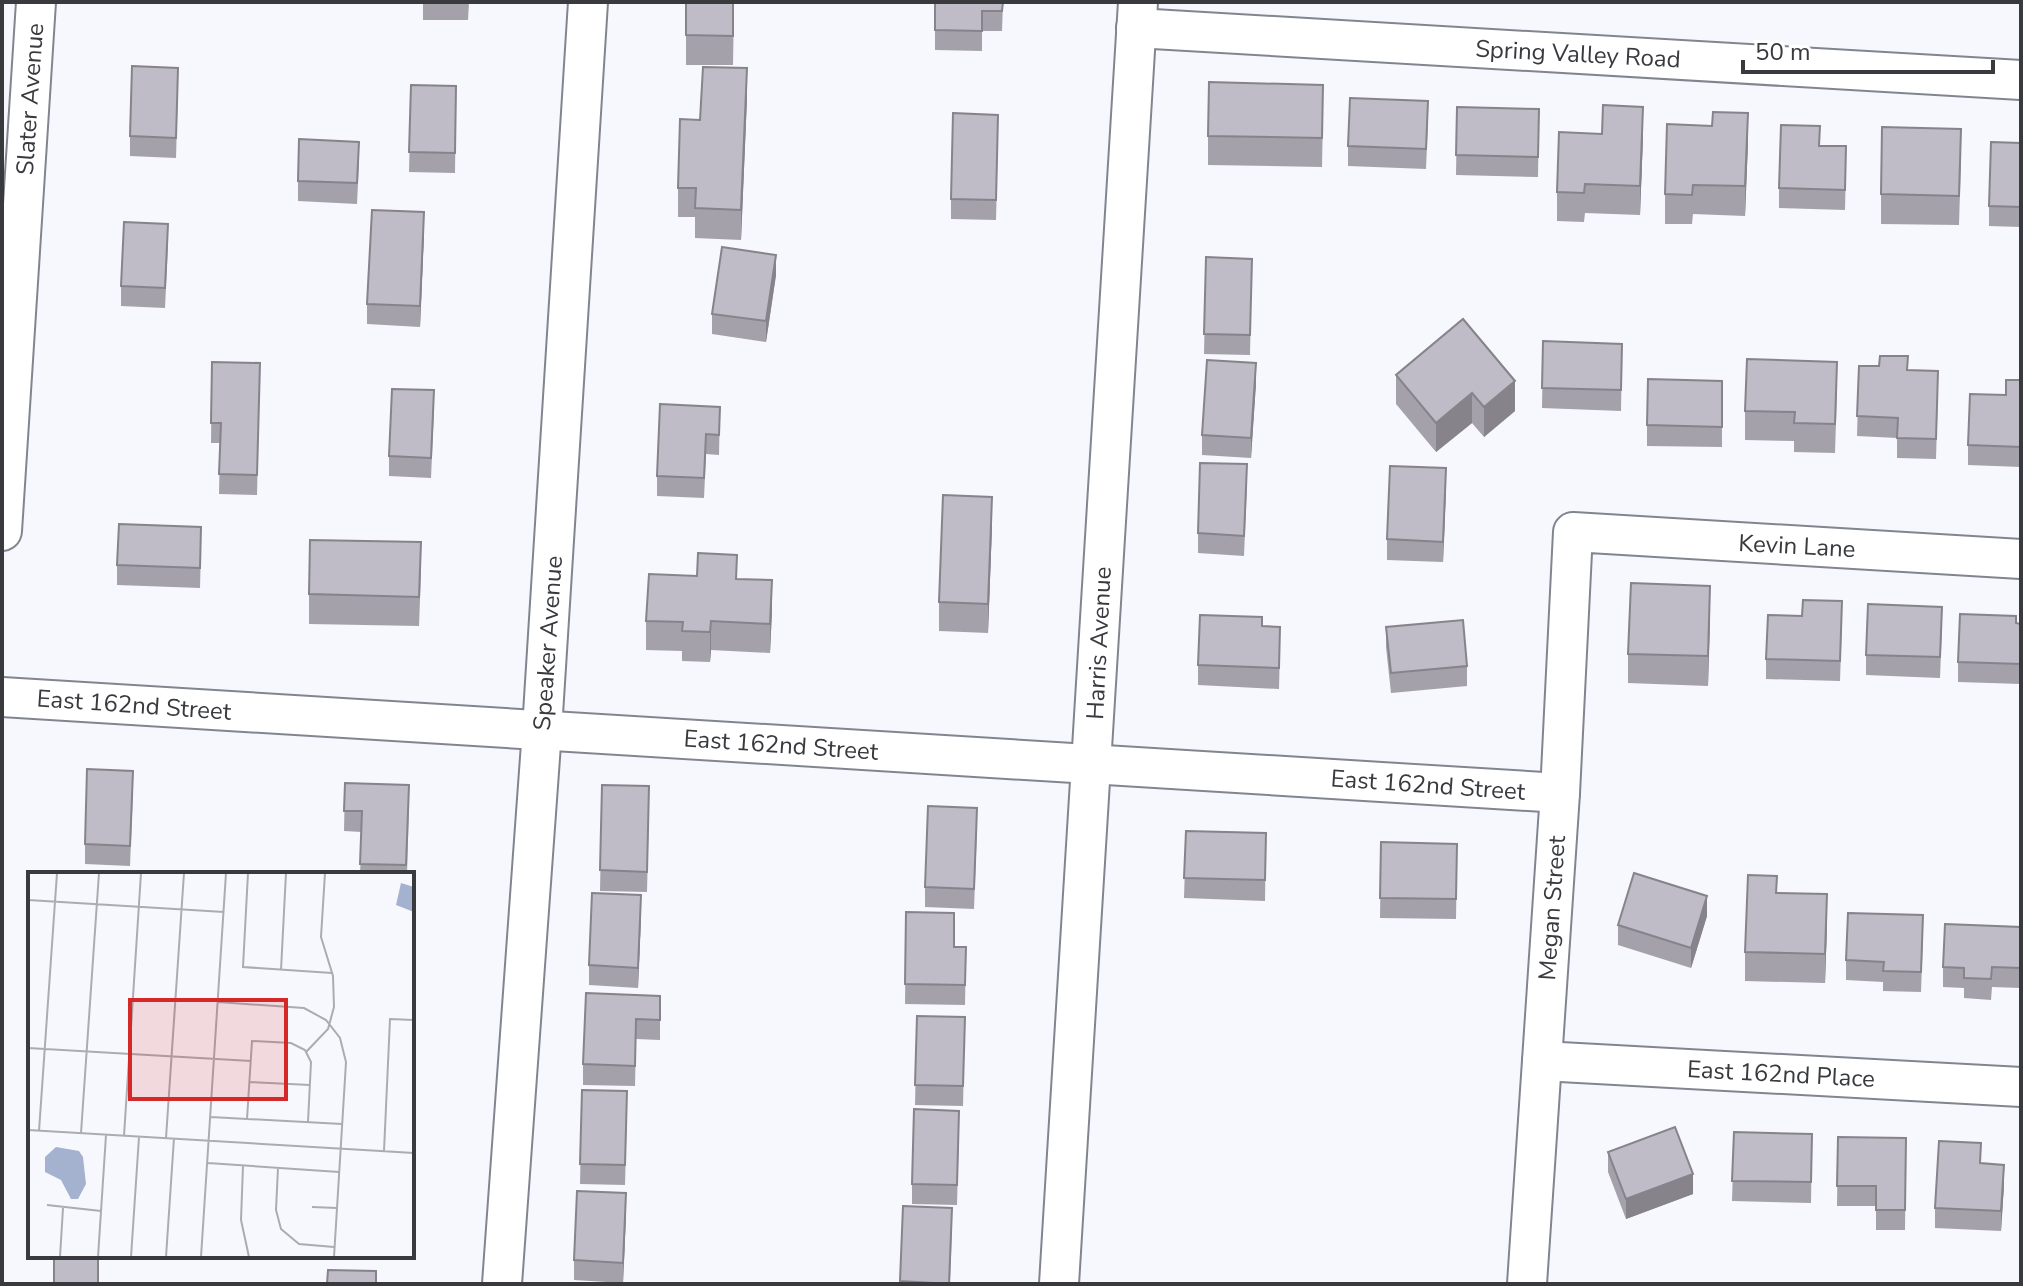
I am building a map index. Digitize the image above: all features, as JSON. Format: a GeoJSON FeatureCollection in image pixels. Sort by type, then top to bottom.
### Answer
{"type":"FeatureCollection","features":[{"type":"Feature","properties":{"kind":"street","name":"Slater Avenue"},"geometry":{"type":"LineString","coordinates":[[2,531],[36,2]]}},
{"type":"Feature","properties":{"kind":"street","name":"Speaker Avenue"},"geometry":{"type":"LineString","coordinates":[[502,1284],[542,730],[588,2]]}},
{"type":"Feature","properties":{"kind":"street","name":"Spring Valley Road"},"geometry":{"type":"LineString","coordinates":[[1137,15],[2021,80]]}},
{"type":"Feature","properties":{"kind":"street","name":"Harris Avenue"},"geometry":{"type":"LineString","coordinates":[[1059,1284],[1137,15]]}},
{"type":"Feature","properties":{"kind":"street","name":"Kevin Lane"},"geometry":{"type":"LineString","coordinates":[[1573,532],[2021,559]]}},
{"type":"Feature","properties":{"kind":"street","name":"Megan Street"},"geometry":{"type":"LineString","coordinates":[[1527,1284],[1560,793],[1573,532]]}},
{"type":"Feature","properties":{"kind":"street","name":"East 162nd Street"},"geometry":{"type":"LineString","coordinates":[[2,697],[1560,793]]}},
{"type":"Feature","properties":{"kind":"street","name":"East 162nd Place"},"geometry":{"type":"LineString","coordinates":[[1542,1061],[2021,1087]]}},
{"type":"Feature","properties":{"kind":"building"},"geometry":{"type":"Polygon","coordinates":[[[686,2],[733,2],[733,36],[686,35],[686,2]]]}},
{"type":"Feature","properties":{"kind":"building"},"geometry":{"type":"Polygon","coordinates":[[[935,2],[1003,2],[1002,11],[982,11],[982,31],[935,30],[935,2]]]}},
{"type":"Feature","properties":{"kind":"building"},"geometry":{"type":"Polygon","coordinates":[[[132,66],[178,68],[176,138],[130,136],[132,66]]]}},
{"type":"Feature","properties":{"kind":"building"},"geometry":{"type":"Polygon","coordinates":[[[703,67],[747,68],[741,210],[695,208],[696,188],[678,188],[680,119],[700,120],[703,67]]]}},
{"type":"Feature","properties":{"kind":"building"},"geometry":{"type":"Polygon","coordinates":[[[1209,82],[1323,85],[1322,138],[1208,136],[1209,82]]]}},
{"type":"Feature","properties":{"kind":"building"},"geometry":{"type":"Polygon","coordinates":[[[411,85],[456,86],[455,153],[409,152],[411,85]]]}},
{"type":"Feature","properties":{"kind":"building"},"geometry":{"type":"Polygon","coordinates":[[[1350,98],[1428,101],[1426,149],[1348,146],[1350,98]]]}},
{"type":"Feature","properties":{"kind":"building"},"geometry":{"type":"Polygon","coordinates":[[[1603,105],[1643,107],[1640,186],[1585,184],[1584,193],[1557,192],[1559,132],[1602,134],[1603,105]]]}},
{"type":"Feature","properties":{"kind":"building"},"geometry":{"type":"Polygon","coordinates":[[[1457,107],[1539,109],[1538,157],[1456,155],[1457,107]]]}},
{"type":"Feature","properties":{"kind":"building"},"geometry":{"type":"Polygon","coordinates":[[[1713,112],[1748,113],[1745,186],[1693,185],[1692,195],[1665,194],[1667,124],[1712,126],[1713,112]]]}},
{"type":"Feature","properties":{"kind":"building"},"geometry":{"type":"Polygon","coordinates":[[[953,113],[998,115],[996,200],[951,199],[953,113]]]}},
{"type":"Feature","properties":{"kind":"building"},"geometry":{"type":"Polygon","coordinates":[[[1781,125],[1820,126],[1819,146],[1846,146],[1845,190],[1779,188],[1781,125]]]}},
{"type":"Feature","properties":{"kind":"building"},"geometry":{"type":"Polygon","coordinates":[[[1882,127],[1961,129],[1959,196],[1881,194],[1882,127]]]}},
{"type":"Feature","properties":{"kind":"building"},"geometry":{"type":"Polygon","coordinates":[[[299,139],[359,142],[357,183],[298,181],[299,139]]]}},
{"type":"Feature","properties":{"kind":"building"},"geometry":{"type":"Polygon","coordinates":[[[1991,142],[2021,143],[2021,207],[1989,206],[1991,142]]]}},
{"type":"Feature","properties":{"kind":"building"},"geometry":{"type":"Polygon","coordinates":[[[372,210],[424,212],[420,306],[367,304],[372,210]]]}},
{"type":"Feature","properties":{"kind":"building"},"geometry":{"type":"Polygon","coordinates":[[[124,222],[168,224],[165,288],[121,286],[124,222]]]}},
{"type":"Feature","properties":{"kind":"building"},"geometry":{"type":"Polygon","coordinates":[[[722,247],[776,255],[766,321],[712,314],[722,247]]]}},
{"type":"Feature","properties":{"kind":"building"},"geometry":{"type":"Polygon","coordinates":[[[1206,257],[1252,259],[1250,335],[1204,334],[1206,257]]]}},
{"type":"Feature","properties":{"kind":"building"},"geometry":{"type":"Polygon","coordinates":[[[1463,319],[1515,381],[1484,407],[1472,393],[1436,423],[1396,375],[1463,319]]]}},
{"type":"Feature","properties":{"kind":"building"},"geometry":{"type":"Polygon","coordinates":[[[1543,341],[1622,344],[1621,390],[1542,388],[1543,341]]]}},
{"type":"Feature","properties":{"kind":"building"},"geometry":{"type":"Polygon","coordinates":[[[1880,356],[1908,356],[1907,370],[1938,371],[1936,439],[1897,438],[1898,418],[1857,416],[1859,366],[1879,366],[1880,356]]]}},
{"type":"Feature","properties":{"kind":"building"},"geometry":{"type":"Polygon","coordinates":[[[1747,359],[1837,362],[1835,424],[1794,423],[1795,412],[1745,411],[1747,359]]]}},
{"type":"Feature","properties":{"kind":"building"},"geometry":{"type":"Polygon","coordinates":[[[1207,360],[1256,363],[1251,438],[1202,435],[1207,360]]]}},
{"type":"Feature","properties":{"kind":"building"},"geometry":{"type":"Polygon","coordinates":[[[212,362],[260,363],[257,475],[219,474],[221,423],[211,423],[212,362]]]}},
{"type":"Feature","properties":{"kind":"building"},"geometry":{"type":"Polygon","coordinates":[[[1648,379],[1722,381],[1722,427],[1647,425],[1648,379]]]}},
{"type":"Feature","properties":{"kind":"building"},"geometry":{"type":"Polygon","coordinates":[[[2006,380],[2021,380],[2021,447],[1968,445],[1970,394],[2006,395],[2006,380]]]}},
{"type":"Feature","properties":{"kind":"building"},"geometry":{"type":"Polygon","coordinates":[[[392,389],[434,390],[431,458],[389,456],[392,389]]]}},
{"type":"Feature","properties":{"kind":"building"},"geometry":{"type":"Polygon","coordinates":[[[660,404],[720,407],[719,435],[706,434],[704,478],[657,476],[660,404]]]}},
{"type":"Feature","properties":{"kind":"building"},"geometry":{"type":"Polygon","coordinates":[[[1200,463],[1247,464],[1244,536],[1198,533],[1200,463]]]}},
{"type":"Feature","properties":{"kind":"building"},"geometry":{"type":"Polygon","coordinates":[[[1390,466],[1446,468],[1443,542],[1387,539],[1390,466]]]}},
{"type":"Feature","properties":{"kind":"building"},"geometry":{"type":"Polygon","coordinates":[[[943,495],[992,497],[988,604],[939,602],[943,495]]]}},
{"type":"Feature","properties":{"kind":"building"},"geometry":{"type":"Polygon","coordinates":[[[119,524],[201,527],[200,568],[117,565],[119,524]]]}},
{"type":"Feature","properties":{"kind":"building"},"geometry":{"type":"Polygon","coordinates":[[[310,540],[421,542],[419,597],[309,594],[310,540]]]}},
{"type":"Feature","properties":{"kind":"building"},"geometry":{"type":"Polygon","coordinates":[[[698,553],[737,555],[736,579],[772,580],[770,624],[711,621],[710,632],[682,631],[683,622],[646,621],[649,574],[697,576],[698,553]]]}},
{"type":"Feature","properties":{"kind":"building"},"geometry":{"type":"Polygon","coordinates":[[[1631,583],[1710,586],[1708,656],[1628,654],[1631,583]]]}},
{"type":"Feature","properties":{"kind":"building"},"geometry":{"type":"Polygon","coordinates":[[[1803,600],[1842,601],[1840,661],[1766,659],[1768,615],[1802,616],[1803,600]]]}},
{"type":"Feature","properties":{"kind":"building"},"geometry":{"type":"Polygon","coordinates":[[[1868,604],[1942,607],[1940,657],[1866,655],[1868,604]]]}},
{"type":"Feature","properties":{"kind":"building"},"geometry":{"type":"Polygon","coordinates":[[[1960,614],[2016,616],[2016,623],[2021,624],[2021,664],[1958,662],[1960,614]]]}},
{"type":"Feature","properties":{"kind":"building"},"geometry":{"type":"Polygon","coordinates":[[[1200,615],[1262,617],[1262,626],[1280,627],[1279,668],[1198,665],[1200,615]]]}},
{"type":"Feature","properties":{"kind":"building"},"geometry":{"type":"Polygon","coordinates":[[[1463,620],[1467,666],[1391,673],[1386,627],[1463,620]]]}},
{"type":"Feature","properties":{"kind":"building"},"geometry":{"type":"Polygon","coordinates":[[[87,769],[133,771],[130,846],[85,844],[87,769]]]}},
{"type":"Feature","properties":{"kind":"building"},"geometry":{"type":"Polygon","coordinates":[[[345,783],[409,785],[406,865],[360,864],[362,811],[344,811],[345,783]]]}},
{"type":"Feature","properties":{"kind":"building"},"geometry":{"type":"Polygon","coordinates":[[[602,785],[649,786],[647,872],[600,870],[602,785]]]}},
{"type":"Feature","properties":{"kind":"building"},"geometry":{"type":"Polygon","coordinates":[[[928,806],[977,808],[974,889],[925,887],[928,806]]]}},
{"type":"Feature","properties":{"kind":"building"},"geometry":{"type":"Polygon","coordinates":[[[1186,831],[1266,833],[1265,880],[1184,878],[1186,831]]]}},
{"type":"Feature","properties":{"kind":"building"},"geometry":{"type":"Polygon","coordinates":[[[1381,842],[1457,844],[1456,899],[1380,898],[1381,842]]]}},
{"type":"Feature","properties":{"kind":"building"},"geometry":{"type":"Polygon","coordinates":[[[1634,873],[1707,896],[1691,948],[1618,925],[1634,873]]]}},
{"type":"Feature","properties":{"kind":"building"},"geometry":{"type":"Polygon","coordinates":[[[1748,875],[1777,876],[1776,893],[1827,894],[1825,954],[1745,952],[1748,875]]]}},
{"type":"Feature","properties":{"kind":"building"},"geometry":{"type":"Polygon","coordinates":[[[592,893],[641,895],[638,968],[589,965],[592,893]]]}},
{"type":"Feature","properties":{"kind":"building"},"geometry":{"type":"Polygon","coordinates":[[[906,912],[954,913],[954,947],[966,947],[965,985],[905,984],[906,912]]]}},
{"type":"Feature","properties":{"kind":"building"},"geometry":{"type":"Polygon","coordinates":[[[1848,913],[1923,915],[1921,972],[1883,971],[1884,962],[1846,960],[1848,913]]]}},
{"type":"Feature","properties":{"kind":"building"},"geometry":{"type":"Polygon","coordinates":[[[1945,924],[2021,927],[2021,968],[1992,967],[1991,979],[1964,978],[1964,968],[1943,967],[1945,924]]]}},
{"type":"Feature","properties":{"kind":"building"},"geometry":{"type":"Polygon","coordinates":[[[586,993],[660,996],[660,1020],[636,1019],[635,1066],[583,1064],[586,993]]]}},
{"type":"Feature","properties":{"kind":"building"},"geometry":{"type":"Polygon","coordinates":[[[917,1016],[965,1017],[963,1086],[915,1085],[917,1016]]]}},
{"type":"Feature","properties":{"kind":"building"},"geometry":{"type":"Polygon","coordinates":[[[582,1090],[627,1091],[625,1165],[580,1164],[582,1090]]]}},
{"type":"Feature","properties":{"kind":"building"},"geometry":{"type":"Polygon","coordinates":[[[914,1109],[959,1111],[957,1185],[912,1184],[914,1109]]]}},
{"type":"Feature","properties":{"kind":"building"},"geometry":{"type":"Polygon","coordinates":[[[1675,1127],[1693,1174],[1626,1199],[1608,1152],[1675,1127]]]}},
{"type":"Feature","properties":{"kind":"building"},"geometry":{"type":"Polygon","coordinates":[[[1734,1132],[1812,1134],[1811,1182],[1732,1181],[1734,1132]]]}},
{"type":"Feature","properties":{"kind":"building"},"geometry":{"type":"Polygon","coordinates":[[[1838,1137],[1906,1138],[1905,1210],[1876,1210],[1876,1186],[1837,1186],[1838,1137]]]}},
{"type":"Feature","properties":{"kind":"building"},"geometry":{"type":"Polygon","coordinates":[[[1939,1141],[1981,1143],[1980,1163],[2004,1165],[2001,1211],[1935,1208],[1939,1141]]]}},
{"type":"Feature","properties":{"kind":"building"},"geometry":{"type":"Polygon","coordinates":[[[577,1191],[626,1193],[623,1263],[574,1260],[577,1191]]]}},
{"type":"Feature","properties":{"kind":"building"},"geometry":{"type":"Polygon","coordinates":[[[903,1206],[952,1208],[949,1284],[900,1281],[903,1206]]]}},
{"type":"Feature","properties":{"kind":"building"},"geometry":{"type":"Polygon","coordinates":[[[54,1258],[98,1258],[98,1284],[54,1284],[54,1258]]]}},
{"type":"Feature","properties":{"kind":"building"},"geometry":{"type":"Polygon","coordinates":[[[328,1270],[376,1271],[376,1284],[327,1284],[328,1270]]]}}]}
